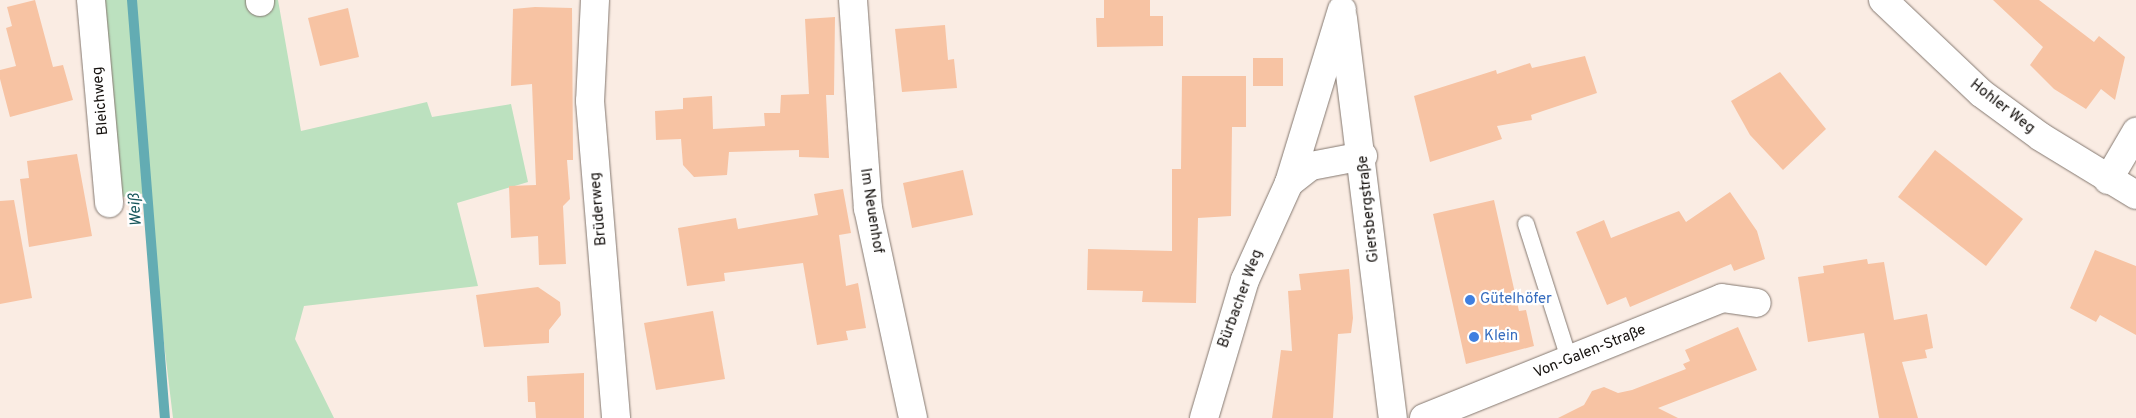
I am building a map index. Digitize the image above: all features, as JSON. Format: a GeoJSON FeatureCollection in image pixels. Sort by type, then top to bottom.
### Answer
{"type":"FeatureCollection","features":[{"type":"Feature","properties":{"kind":"street","name":"Bleichweg"},"geometry":{"type":"LineString","coordinates":[[91,0],[109,203]]}},
{"type":"Feature","properties":{"kind":"street","name":"Brüderweg"},"geometry":{"type":"LineString","coordinates":[[595,0],[590,101],[616,418]]}},
{"type":"Feature","properties":{"kind":"street","name":"Im Neuenhof"},"geometry":{"type":"LineString","coordinates":[[853,0],[868,208],[913,418]]}},
{"type":"Feature","properties":{"kind":"street","name":"Hohler Weg"},"geometry":{"type":"LineString","coordinates":[[1883,0],[1981,93],[2108,180],[2136,194]]}},
{"type":"Feature","properties":{"kind":"street","name":"Giersbergstraße"},"geometry":{"type":"LineString","coordinates":[[1341,5],[1363,156],[1393,418]]}},
{"type":"Feature","properties":{"kind":"street","name":"Bürbacher Weg"},"geometry":{"type":"LineString","coordinates":[[1204,418],[1245,280],[1289,183],[1341,5]]}},
{"type":"Feature","properties":{"kind":"street"},"geometry":{"type":"LineString","coordinates":[[2108,180],[2136,132]]}},
{"type":"Feature","properties":{"kind":"street","name":"Bürbacher Weg"},"geometry":{"type":"LineString","coordinates":[[1289,183],[1311,166],[1363,156]]}},
{"type":"Feature","properties":{"kind":"street","name":"Von-Galen-Straße"},"geometry":{"type":"LineString","coordinates":[[1424,418],[1722,298],[1757,303]]}},
{"type":"Feature","properties":{"kind":"lane"},"geometry":{"type":"LineString","coordinates":[[1526,224],[1569,359]]}},
{"type":"Feature","properties":{"kind":"green space"},"geometry":{"type":"Polygon","coordinates":[[[98,0],[278,0],[301,131],[427,102],[432,117],[511,104],[528,182],[457,203],[478,286],[304,306],[295,339],[334,418],[173,418],[146,193],[116,198],[98,0]]]}},
{"type":"Feature","properties":{"kind":"building"},"geometry":{"type":"Polygon","coordinates":[[[35,0],[53,67],[63,65],[73,100],[10,117],[0,79],[0,70],[16,66],[6,28],[12,26],[7,7],[35,0]]]}},
{"type":"Feature","properties":{"kind":"building"},"geometry":{"type":"Polygon","coordinates":[[[1104,0],[1150,0],[1150,16],[1163,16],[1163,46],[1097,47],[1096,18],[1104,18],[1104,0]]]}},
{"type":"Feature","properties":{"kind":"building"},"geometry":{"type":"Polygon","coordinates":[[[1993,0],[2039,0],[2094,42],[2099,36],[2125,57],[2115,100],[2101,89],[2086,109],[2054,89],[2030,65],[2043,47],[1993,0]]]}},
{"type":"Feature","properties":{"kind":"building"},"geometry":{"type":"Polygon","coordinates":[[[535,7],[572,8],[573,160],[567,160],[570,199],[563,206],[566,264],[539,265],[538,236],[511,238],[509,186],[536,185],[532,84],[511,86],[513,9],[535,7]]]}},
{"type":"Feature","properties":{"kind":"building"},"geometry":{"type":"Polygon","coordinates":[[[348,8],[359,57],[320,66],[308,18],[348,8]]]}},
{"type":"Feature","properties":{"kind":"building"},"geometry":{"type":"Polygon","coordinates":[[[835,17],[834,95],[826,95],[829,158],[799,157],[799,150],[729,152],[727,175],[694,177],[683,165],[681,139],[656,140],[655,111],[683,109],[683,98],[712,96],[713,129],[765,126],[764,113],[780,113],[781,95],[809,94],[805,19],[835,17]]]}},
{"type":"Feature","properties":{"kind":"building"},"geometry":{"type":"Polygon","coordinates":[[[945,25],[948,60],[954,59],[957,88],[902,92],[895,29],[945,25]]]}},
{"type":"Feature","properties":{"kind":"building"},"geometry":{"type":"Polygon","coordinates":[[[1585,56],[1597,93],[1531,115],[1532,120],[1497,126],[1502,139],[1430,162],[1414,96],[1496,70],[1497,74],[1530,63],[1532,68],[1585,56]]]}},
{"type":"Feature","properties":{"kind":"building"},"geometry":{"type":"Polygon","coordinates":[[[1253,58],[1283,58],[1283,86],[1253,86],[1253,58]]]}},
{"type":"Feature","properties":{"kind":"building"},"geometry":{"type":"Polygon","coordinates":[[[1780,72],[1826,129],[1783,170],[1750,135],[1731,101],[1780,72]]]}},
{"type":"Feature","properties":{"kind":"building"},"geometry":{"type":"Polygon","coordinates":[[[1182,76],[1246,76],[1246,127],[1232,127],[1231,216],[1198,218],[1196,303],[1142,302],[1143,291],[1087,290],[1088,249],[1172,251],[1172,169],[1181,169],[1182,76]]]}},
{"type":"Feature","properties":{"kind":"building"},"geometry":{"type":"Polygon","coordinates":[[[1935,150],[2023,219],[1986,266],[1898,197],[1935,150]]]}},
{"type":"Feature","properties":{"kind":"building"},"geometry":{"type":"Polygon","coordinates":[[[77,154],[92,236],[29,247],[20,179],[29,178],[27,161],[77,154]]]}},
{"type":"Feature","properties":{"kind":"building"},"geometry":{"type":"Polygon","coordinates":[[[963,170],[973,215],[912,228],[903,183],[963,170]]]}},
{"type":"Feature","properties":{"kind":"building"},"geometry":{"type":"Polygon","coordinates":[[[843,189],[851,233],[839,235],[846,286],[858,283],[866,328],[846,331],[848,340],[817,345],[803,263],[724,273],[725,281],[687,286],[678,228],[736,218],[738,229],[818,215],[814,194],[843,189]]]}},
{"type":"Feature","properties":{"kind":"building"},"geometry":{"type":"Polygon","coordinates":[[[1730,192],[1757,231],[1765,259],[1734,271],[1731,264],[1630,307],[1626,297],[1607,305],[1576,232],[1604,220],[1611,238],[1679,211],[1686,222],[1730,192]]]}},
{"type":"Feature","properties":{"kind":"building"},"geometry":{"type":"Polygon","coordinates":[[[14,200],[32,298],[0,304],[0,201],[14,200]]]}},
{"type":"Feature","properties":{"kind":"building"},"geometry":{"type":"Polygon","coordinates":[[[1494,200],[1519,311],[1526,310],[1534,346],[1466,364],[1433,214],[1494,200]]]}},
{"type":"Feature","properties":{"kind":"building"},"geometry":{"type":"Polygon","coordinates":[[[2095,250],[2136,266],[2136,335],[2100,315],[2096,322],[2070,308],[2095,250]]]}},
{"type":"Feature","properties":{"kind":"building"},"geometry":{"type":"Polygon","coordinates":[[[1867,259],[1868,264],[1884,262],[1894,320],[1927,314],[1933,348],[1925,350],[1927,358],[1902,362],[1918,418],[1879,418],[1864,333],[1808,342],[1798,277],[1824,273],[1823,266],[1867,259]]]}},
{"type":"Feature","properties":{"kind":"building"},"geometry":{"type":"Polygon","coordinates":[[[1349,269],[1353,318],[1351,333],[1338,334],[1333,418],[1272,418],[1281,350],[1292,351],[1288,291],[1301,290],[1299,274],[1349,269]]]}},
{"type":"Feature","properties":{"kind":"building"},"geometry":{"type":"Polygon","coordinates":[[[538,287],[560,302],[561,315],[549,330],[549,343],[484,347],[476,295],[538,287]]]}},
{"type":"Feature","properties":{"kind":"building"},"geometry":{"type":"Polygon","coordinates":[[[713,311],[725,379],[656,390],[644,323],[713,311]]]}},
{"type":"Feature","properties":{"kind":"building"},"geometry":{"type":"Polygon","coordinates":[[[1738,327],[1757,370],[1658,408],[1678,418],[1558,418],[1584,405],[1592,391],[1604,387],[1618,393],[1632,390],[1686,369],[1683,364],[1690,361],[1685,350],[1738,327]]]}},
{"type":"Feature","properties":{"kind":"building"},"geometry":{"type":"Polygon","coordinates":[[[584,373],[584,418],[536,418],[535,402],[528,402],[527,376],[584,373]]]}},
{"type":"Feature","properties":{"kind":"waterway","name":"Weiß"},"geometry":{"type":"LineString","coordinates":[[132,0],[165,418]]}},
{"type":"Feature","properties":{"kind":"place","name":"Gütelhöfer"},"geometry":{"type":"Point","coordinates":[1470,300]}},
{"type":"Feature","properties":{"kind":"place","name":"Klein"},"geometry":{"type":"Point","coordinates":[1474,337]}}]}
